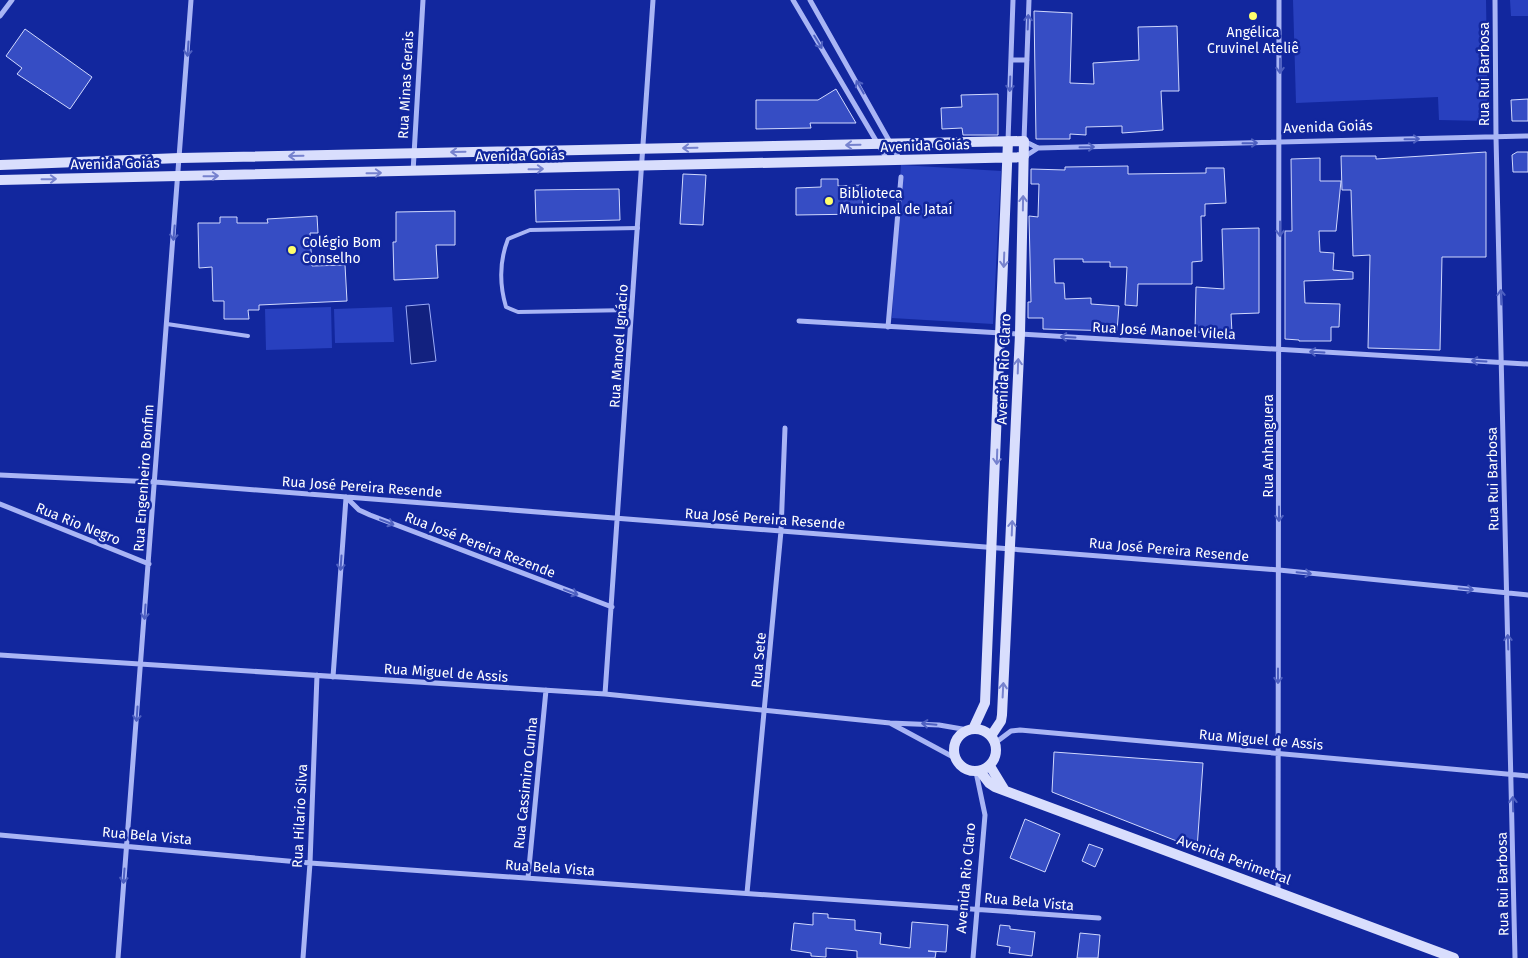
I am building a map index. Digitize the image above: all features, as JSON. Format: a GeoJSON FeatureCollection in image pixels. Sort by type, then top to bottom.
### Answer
{"type":"FeatureCollection","features":[{"type":"Feature","properties":{"kind":"main road","name":"Avenida Rio Claro"},"geometry":{"type":"LineString","coordinates":[[970,729],[986,703],[1008,141]]}},
{"type":"Feature","properties":{"kind":"main road","name":"Avenida Goiás"},"geometry":{"type":"LineString","coordinates":[[0,165],[180,158],[1024,141]]}},
{"type":"Feature","properties":{"kind":"main road","name":"Avenida Rio Claro"},"geometry":{"type":"LineString","coordinates":[[993,740],[1002,715],[1011,549],[1020,334],[1024,141]]}},
{"type":"Feature","properties":{"kind":"main road"},"geometry":{"type":"LineString","coordinates":[[760,146],[761,164]]}},
{"type":"Feature","properties":{"kind":"main road","name":"Avenida Goiás"},"geometry":{"type":"LineString","coordinates":[[0,180],[889,162],[1024,157]]}},
{"type":"Feature","properties":{"kind":"main road"},"geometry":{"type":"LineString","coordinates":[[989,624],[1007,625]]}},
{"type":"Feature","properties":{"kind":"main road"},"geometry":{"type":"LineString","coordinates":[[970,729],[984,731],[993,740],[996,755],[990,766],[978,771],[962,768],[955,758],[954,744],[957,738],[970,729]]}},
{"type":"Feature","properties":{"kind":"main road"},"geometry":{"type":"LineString","coordinates":[[990,766],[1004,789]]}},
{"type":"Feature","properties":{"kind":"main road","name":"Avenida Perimetral"},"geometry":{"type":"LineString","coordinates":[[978,771],[989,783],[1004,789],[1454,958]]}},
{"type":"Feature","properties":{"kind":"street"},"geometry":{"type":"LineString","coordinates":[[0,16],[12,0]]}},
{"type":"Feature","properties":{"kind":"street","name":"Rua Engenheiro Bonfim"},"geometry":{"type":"LineString","coordinates":[[118,958],[191,0]]}},
{"type":"Feature","properties":{"kind":"street","name":"Rua Minas Gerais"},"geometry":{"type":"LineString","coordinates":[[413,172],[423,0]]}},
{"type":"Feature","properties":{"kind":"street","name":"Rua Manoel Ignácio"},"geometry":{"type":"LineString","coordinates":[[605,694],[653,0]]}},
{"type":"Feature","properties":{"kind":"street"},"geometry":{"type":"LineString","coordinates":[[793,0],[889,162]]}},
{"type":"Feature","properties":{"kind":"street"},"geometry":{"type":"LineString","coordinates":[[810,0],[901,161]]}},
{"type":"Feature","properties":{"kind":"street","name":"Avenida Rio Claro"},"geometry":{"type":"LineString","coordinates":[[1008,141],[1014,0]]}},
{"type":"Feature","properties":{"kind":"street","name":"Avenida Rio Claro"},"geometry":{"type":"LineString","coordinates":[[1024,141],[1029,0]]}},
{"type":"Feature","properties":{"kind":"street","name":"Rua Anhanguera"},"geometry":{"type":"LineString","coordinates":[[1278,891],[1279,0]]}},
{"type":"Feature","properties":{"kind":"street","name":"Rua Rui Barbosa"},"geometry":{"type":"LineString","coordinates":[[1495,0],[1496,137],[1503,363],[1506,593],[1512,774],[1515,958]]}},
{"type":"Feature","properties":{"kind":"street"},"geometry":{"type":"LineString","coordinates":[[1011,60],[1027,60]]}},
{"type":"Feature","properties":{"kind":"street","name":"Avenida Goiás"},"geometry":{"type":"LineString","coordinates":[[1024,141],[1038,148],[1528,136]]}},
{"type":"Feature","properties":{"kind":"street","name":"Avenida Goiás"},"geometry":{"type":"LineString","coordinates":[[1024,157],[1038,148]]}},
{"type":"Feature","properties":{"kind":"street"},"geometry":{"type":"LineString","coordinates":[[888,326],[901,177]]}},
{"type":"Feature","properties":{"kind":"street","name":"Rua José Manoel Vilela"},"geometry":{"type":"LineString","coordinates":[[799,321],[1528,364]]}},
{"type":"Feature","properties":{"kind":"street","name":"Rua Sete"},"geometry":{"type":"LineString","coordinates":[[747,893],[781,531],[785,428]]}},
{"type":"Feature","properties":{"kind":"street","name":"Rua José Pereira Resende"},"geometry":{"type":"LineString","coordinates":[[0,475],[155,482],[618,518],[1279,570],[1528,595]]}},
{"type":"Feature","properties":{"kind":"street"},"geometry":{"type":"LineString","coordinates":[[333,677],[346,497]]}},
{"type":"Feature","properties":{"kind":"street","name":"Rua José Pereira Rezende"},"geometry":{"type":"LineString","coordinates":[[346,497],[358,510],[370,516],[612,607]]}},
{"type":"Feature","properties":{"kind":"street","name":"Rua Rio Negro"},"geometry":{"type":"LineString","coordinates":[[0,504],[149,564]]}},
{"type":"Feature","properties":{"kind":"street","name":"Rua Miguel de Assis"},"geometry":{"type":"LineString","coordinates":[[0,655],[605,694],[890,723],[939,725],[970,729]]}},
{"type":"Feature","properties":{"kind":"street","name":"Rua Hilario Silva"},"geometry":{"type":"LineString","coordinates":[[303,958],[310,863],[317,675]]}},
{"type":"Feature","properties":{"kind":"street","name":"Rua Cassimiro Cunha"},"geometry":{"type":"LineString","coordinates":[[528,878],[546,690]]}},
{"type":"Feature","properties":{"kind":"street","name":"Rua Miguel de Assis"},"geometry":{"type":"LineString","coordinates":[[890,723],[955,758]]}},
{"type":"Feature","properties":{"kind":"street","name":"Rua Miguel de Assis"},"geometry":{"type":"LineString","coordinates":[[993,740],[1011,731],[1020,730],[1528,776]]}},
{"type":"Feature","properties":{"kind":"street","name":"Avenida Rio Claro"},"geometry":{"type":"LineString","coordinates":[[973,958],[985,815],[978,771]]}},
{"type":"Feature","properties":{"kind":"street","name":"Rua Bela Vista"},"geometry":{"type":"LineString","coordinates":[[0,834],[310,863],[1099,918]]}},
{"type":"Feature","properties":{"kind":"lane"},"geometry":{"type":"LineString","coordinates":[[632,310],[518,312],[506,307],[501,288],[501,257],[508,239],[530,230],[638,228]]}},
{"type":"Feature","properties":{"kind":"lane"},"geometry":{"type":"LineString","coordinates":[[167,324],[248,336]]}},
{"type":"Feature","properties":{"kind":"shaded area"},"geometry":{"type":"Polygon","coordinates":[[[1293,0],[1486,0],[1488,121],[1439,120],[1438,97],[1296,103],[1293,0]]]}},
{"type":"Feature","properties":{"kind":"shaded area"},"geometry":{"type":"Polygon","coordinates":[[[1510,0],[1528,0],[1528,16],[1511,16],[1510,0]]]}},
{"type":"Feature","properties":{"kind":"shaded area"},"geometry":{"type":"Polygon","coordinates":[[[901,165],[1001,171],[993,324],[892,318],[901,165]]]}},
{"type":"Feature","properties":{"kind":"shaded area"},"geometry":{"type":"Polygon","coordinates":[[[429,304],[436,361],[411,364],[406,306],[429,304]]]}},
{"type":"Feature","properties":{"kind":"shaded area"},"geometry":{"type":"Polygon","coordinates":[[[331,307],[332,348],[266,350],[265,309],[331,307]]]}},
{"type":"Feature","properties":{"kind":"shaded area"},"geometry":{"type":"Polygon","coordinates":[[[392,307],[394,342],[335,343],[334,309],[392,307]]]}},
{"type":"Feature","properties":{"kind":"building"},"geometry":{"type":"Polygon","coordinates":[[[1034,11],[1072,13],[1070,83],[1094,84],[1093,63],[1139,60],[1138,27],[1177,26],[1179,91],[1161,91],[1163,130],[1122,133],[1122,126],[1086,127],[1086,135],[1070,134],[1070,139],[1036,139],[1034,11]]]}},
{"type":"Feature","properties":{"kind":"building"},"geometry":{"type":"Polygon","coordinates":[[[25,29],[92,77],[70,109],[17,74],[22,68],[6,56],[25,29]]]}},
{"type":"Feature","properties":{"kind":"building"},"geometry":{"type":"Polygon","coordinates":[[[836,89],[856,123],[810,123],[811,128],[756,129],[756,100],[818,100],[836,89]]]}},
{"type":"Feature","properties":{"kind":"building"},"geometry":{"type":"Polygon","coordinates":[[[998,94],[998,135],[963,135],[962,128],[942,129],[941,108],[962,107],[961,95],[998,94]]]}},
{"type":"Feature","properties":{"kind":"building"},"geometry":{"type":"Polygon","coordinates":[[[1528,99],[1528,121],[1512,121],[1511,100],[1528,99]]]}},
{"type":"Feature","properties":{"kind":"building"},"geometry":{"type":"Polygon","coordinates":[[[1486,152],[1486,257],[1442,257],[1440,350],[1368,348],[1370,255],[1353,256],[1351,190],[1342,190],[1341,156],[1376,156],[1376,159],[1486,152]]]}},
{"type":"Feature","properties":{"kind":"building"},"geometry":{"type":"Polygon","coordinates":[[[1517,152],[1528,152],[1528,172],[1513,172],[1512,155],[1517,152]]]}},
{"type":"Feature","properties":{"kind":"building"},"geometry":{"type":"Polygon","coordinates":[[[1320,158],[1320,181],[1341,181],[1336,231],[1319,231],[1320,252],[1334,253],[1333,270],[1353,272],[1353,279],[1304,281],[1305,303],[1340,304],[1339,327],[1331,327],[1331,341],[1285,339],[1285,231],[1292,231],[1291,159],[1320,158]]]}},
{"type":"Feature","properties":{"kind":"building"},"geometry":{"type":"Polygon","coordinates":[[[1128,166],[1128,174],[1206,173],[1206,168],[1224,168],[1226,203],[1205,204],[1205,216],[1201,216],[1202,261],[1192,262],[1192,284],[1138,284],[1137,306],[1125,305],[1127,267],[1110,267],[1110,262],[1083,262],[1083,259],[1054,259],[1055,283],[1064,283],[1065,299],[1091,298],[1091,304],[1119,306],[1117,331],[1043,329],[1043,318],[1028,318],[1028,302],[1031,302],[1029,216],[1038,217],[1039,184],[1031,184],[1031,169],[1065,170],[1065,167],[1128,166]]]}},
{"type":"Feature","properties":{"kind":"building"},"geometry":{"type":"Polygon","coordinates":[[[683,174],[706,175],[703,225],[680,224],[683,174]]]}},
{"type":"Feature","properties":{"kind":"building","name":"Biblioteca Municipal de Jataí"},"geometry":{"type":"Polygon","coordinates":[[[821,179],[838,179],[838,186],[862,185],[863,214],[796,215],[796,188],[821,187],[821,179]]]}},
{"type":"Feature","properties":{"kind":"building"},"geometry":{"type":"Polygon","coordinates":[[[619,189],[620,220],[536,222],[535,190],[619,189]]]}},
{"type":"Feature","properties":{"kind":"building"},"geometry":{"type":"Polygon","coordinates":[[[455,211],[455,245],[436,245],[438,278],[394,280],[393,242],[396,242],[396,212],[455,211]]]}},
{"type":"Feature","properties":{"kind":"building"},"geometry":{"type":"Polygon","coordinates":[[[317,216],[318,233],[310,233],[312,266],[345,265],[347,301],[259,305],[259,310],[248,310],[249,319],[224,319],[224,301],[213,301],[212,267],[199,268],[198,223],[220,223],[220,217],[237,217],[237,223],[268,223],[267,219],[317,216]]]}},
{"type":"Feature","properties":{"kind":"building"},"geometry":{"type":"Polygon","coordinates":[[[1259,228],[1259,313],[1231,314],[1232,333],[1195,332],[1196,287],[1224,289],[1222,229],[1259,228]]]}},
{"type":"Feature","properties":{"kind":"building"},"geometry":{"type":"Polygon","coordinates":[[[1054,752],[1203,763],[1197,849],[1052,792],[1054,752]]]}},
{"type":"Feature","properties":{"kind":"building"},"geometry":{"type":"Polygon","coordinates":[[[1025,819],[1060,834],[1045,872],[1010,858],[1025,819]]]}},
{"type":"Feature","properties":{"kind":"building"},"geometry":{"type":"Polygon","coordinates":[[[1089,844],[1103,849],[1095,867],[1082,861],[1089,844]]]}},
{"type":"Feature","properties":{"kind":"building"},"geometry":{"type":"Polygon","coordinates":[[[813,913],[828,914],[828,918],[855,920],[855,930],[881,933],[880,944],[910,948],[912,922],[948,925],[946,952],[928,951],[936,952],[935,958],[857,958],[857,951],[826,948],[826,957],[811,956],[811,953],[791,950],[794,923],[813,925],[813,913]]]}},
{"type":"Feature","properties":{"kind":"building"},"geometry":{"type":"Polygon","coordinates":[[[1000,925],[1010,926],[1010,929],[1035,932],[1032,956],[1009,953],[1010,947],[997,945],[1000,925]]]}},
{"type":"Feature","properties":{"kind":"building"},"geometry":{"type":"Polygon","coordinates":[[[1080,933],[1100,935],[1098,958],[1077,958],[1080,933]]]}},
{"type":"Feature","properties":{"kind":"place","name":"Angélica Cruvinel Ateliê"},"geometry":{"type":"Point","coordinates":[1253,16]}},
{"type":"Feature","properties":{"kind":"place","name":"Biblioteca Municipal de Jataí"},"geometry":{"type":"Point","coordinates":[829,201]}},
{"type":"Feature","properties":{"kind":"place","name":"Colégio Bom Conselho"},"geometry":{"type":"Point","coordinates":[292,250]}}]}
